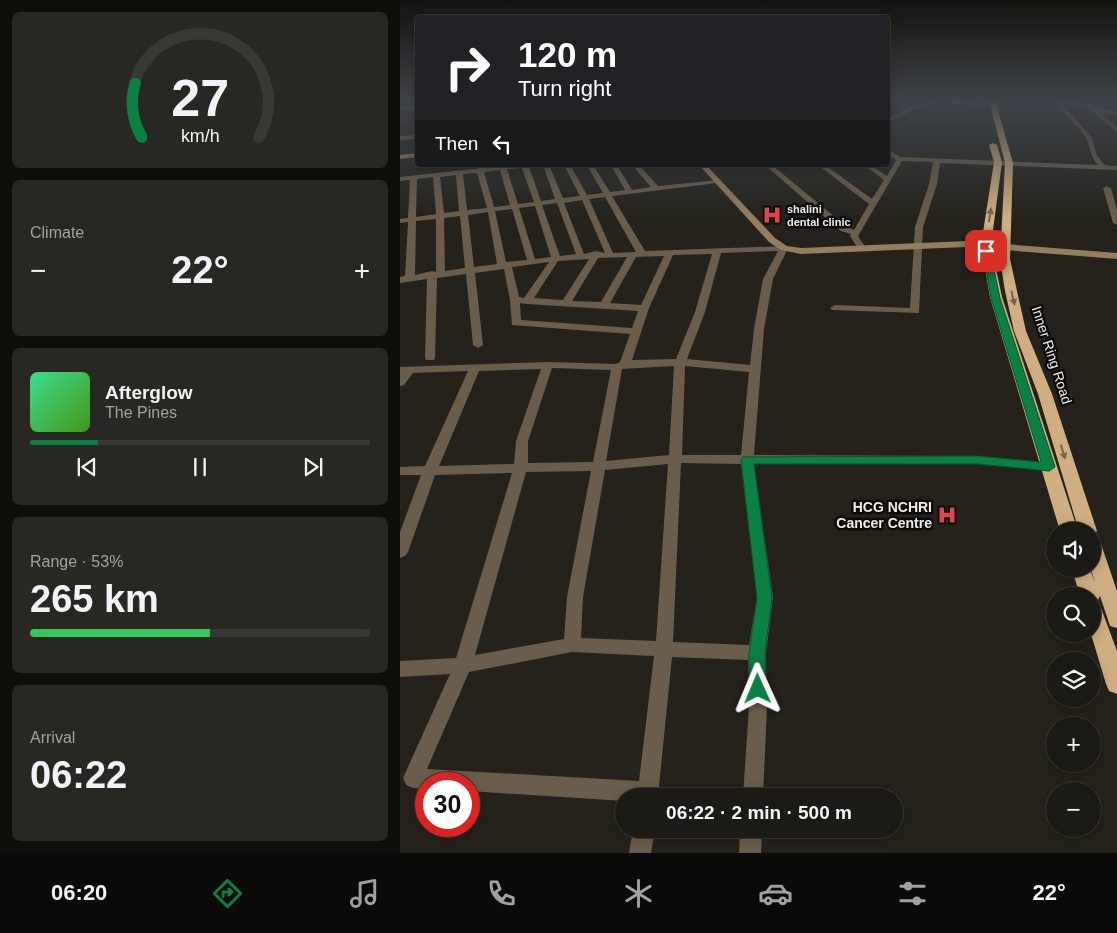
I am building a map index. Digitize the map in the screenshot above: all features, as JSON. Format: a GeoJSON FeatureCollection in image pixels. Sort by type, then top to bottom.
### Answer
{"type":"FeatureCollection","features":[{"type":"Feature","properties":{"kind":"highway","name":"Inner Ring Road"},"geometry":{"type":"LineString","coordinates":[[992,140],[1004,162],[986,245],[996,298],[1066,522]]}},
{"type":"Feature","properties":{"kind":"highway","name":"Inner Ring Road"},"geometry":{"type":"LineString","coordinates":[[1000,140],[1004,162],[1005,259],[1020,331],[1045,394],[1085,522]]}},
{"type":"Feature","properties":{"kind":"highway"},"geometry":{"type":"LineString","coordinates":[[1101,571],[1117,620]]}},
{"type":"Feature","properties":{"kind":"highway"},"geometry":{"type":"LineString","coordinates":[[1101,634],[1117,684]]}},
{"type":"Feature","properties":{"kind":"street"},"geometry":{"type":"LineString","coordinates":[[1090,140],[1094,156],[1104,168]]}},
{"type":"Feature","properties":{"kind":"street"},"geometry":{"type":"LineString","coordinates":[[890,153],[900,159],[1117,168]]}},
{"type":"Feature","properties":{"kind":"street"},"geometry":{"type":"LineString","coordinates":[[400,158],[415,156]]}},
{"type":"Feature","properties":{"kind":"street"},"geometry":{"type":"LineString","coordinates":[[862,248],[854,236],[900,159]]}},
{"type":"Feature","properties":{"kind":"street"},"geometry":{"type":"LineString","coordinates":[[835,308],[914,311],[919,227],[933,184],[937,160]]}},
{"type":"Feature","properties":{"kind":"street"},"geometry":{"type":"LineString","coordinates":[[400,180],[511,167]]}},
{"type":"Feature","properties":{"kind":"street"},"geometry":{"type":"LineString","coordinates":[[527,167],[556,258]]}},
{"type":"Feature","properties":{"kind":"street"},"geometry":{"type":"LineString","coordinates":[[547,167],[581,256]]}},
{"type":"Feature","properties":{"kind":"street"},"geometry":{"type":"LineString","coordinates":[[568,167],[610,255]]}},
{"type":"Feature","properties":{"kind":"street"},"geometry":{"type":"LineString","coordinates":[[591,167],[638,254]]}},
{"type":"Feature","properties":{"kind":"street"},"geometry":{"type":"LineString","coordinates":[[615,167],[630,192]]}},
{"type":"Feature","properties":{"kind":"street"},"geometry":{"type":"LineString","coordinates":[[638,167],[656,188]]}},
{"type":"Feature","properties":{"kind":"street"},"geometry":{"type":"LineString","coordinates":[[704,167],[772,240],[784,248]]}},
{"type":"Feature","properties":{"kind":"street"},"geometry":{"type":"LineString","coordinates":[[770,167],[844,229],[856,233]]}},
{"type":"Feature","properties":{"kind":"street"},"geometry":{"type":"LineString","coordinates":[[824,167],[873,203]]}},
{"type":"Feature","properties":{"kind":"street"},"geometry":{"type":"LineString","coordinates":[[870,167],[887,179]]}},
{"type":"Feature","properties":{"kind":"street"},"geometry":{"type":"LineString","coordinates":[[504,168],[531,260]]}},
{"type":"Feature","properties":{"kind":"street"},"geometry":{"type":"LineString","coordinates":[[480,170],[515,300],[516,323],[636,331]]}},
{"type":"Feature","properties":{"kind":"street"},"geometry":{"type":"LineString","coordinates":[[459,173],[465,213],[478,345]]}},
{"type":"Feature","properties":{"kind":"street"},"geometry":{"type":"LineString","coordinates":[[430,358],[440,216],[436,175]]}},
{"type":"Feature","properties":{"kind":"street"},"geometry":{"type":"LineString","coordinates":[[410,278],[414,219],[414,178]]}},
{"type":"Feature","properties":{"kind":"street"},"geometry":{"type":"LineString","coordinates":[[400,221],[717,181]]}},
{"type":"Feature","properties":{"kind":"street"},"geometry":{"type":"LineString","coordinates":[[1107,188],[1117,223]]}},
{"type":"Feature","properties":{"kind":"street"},"geometry":{"type":"LineString","coordinates":[[400,280],[531,260],[596,254],[669,254],[784,248],[801,251],[967,244],[1117,256]]}},
{"type":"Feature","properties":{"kind":"street"},"geometry":{"type":"LineString","coordinates":[[753,788],[758,707],[757,653],[765,598],[747,460],[759,329],[768,279],[784,248]]}},
{"type":"Feature","properties":{"kind":"street"},"geometry":{"type":"LineString","coordinates":[[650,788],[665,648],[680,362],[700,312],[717,251]]}},
{"type":"Feature","properties":{"kind":"street"},"geometry":{"type":"LineString","coordinates":[[566,303],[596,254]]}},
{"type":"Feature","properties":{"kind":"street"},"geometry":{"type":"LineString","coordinates":[[604,306],[638,254]]}},
{"type":"Feature","properties":{"kind":"street"},"geometry":{"type":"LineString","coordinates":[[572,645],[575,597],[621,366],[644,308],[669,254]]}},
{"type":"Feature","properties":{"kind":"street"},"geometry":{"type":"LineString","coordinates":[[527,301],[556,258]]}},
{"type":"Feature","properties":{"kind":"street"},"geometry":{"type":"LineString","coordinates":[[515,300],[644,308]]}},
{"type":"Feature","properties":{"kind":"street"},"geometry":{"type":"LineString","coordinates":[[400,383],[405,370],[475,367],[621,366],[680,362],[755,370]]}},
{"type":"Feature","properties":{"kind":"street"},"geometry":{"type":"LineString","coordinates":[[548,365],[522,441],[520,466],[463,665],[413,778],[615,792]]}},
{"type":"Feature","properties":{"kind":"street"},"geometry":{"type":"LineString","coordinates":[[400,552],[430,470],[475,367]]}},
{"type":"Feature","properties":{"kind":"street"},"geometry":{"type":"LineString","coordinates":[[400,471],[520,466],[600,466],[676,459],[978,460],[1049,467]]}},
{"type":"Feature","properties":{"kind":"street"},"geometry":{"type":"LineString","coordinates":[[400,669],[463,665],[572,645],[757,653]]}},
{"type":"Feature","properties":{"kind":"street"},"geometry":{"type":"LineString","coordinates":[[640,853],[642,838]]}},
{"type":"Feature","properties":{"kind":"street"},"geometry":{"type":"LineString","coordinates":[[750,853],[751,838]]}},
{"type":"Feature","properties":{"kind":"place","name":"shalini dental clinic"},"geometry":{"type":"Point","coordinates":[772,215]}},
{"type":"Feature","properties":{"kind":"place","name":"HCG NCHRI Cancer Centre"},"geometry":{"type":"Point","coordinates":[947,515]}},
{"type":"Feature","properties":{"kind":"route"},"geometry":{"type":"LineString","coordinates":[[758,689],[757,653],[765,598],[747,460],[978,460],[1049,467],[996,298],[986,251]]}}]}
